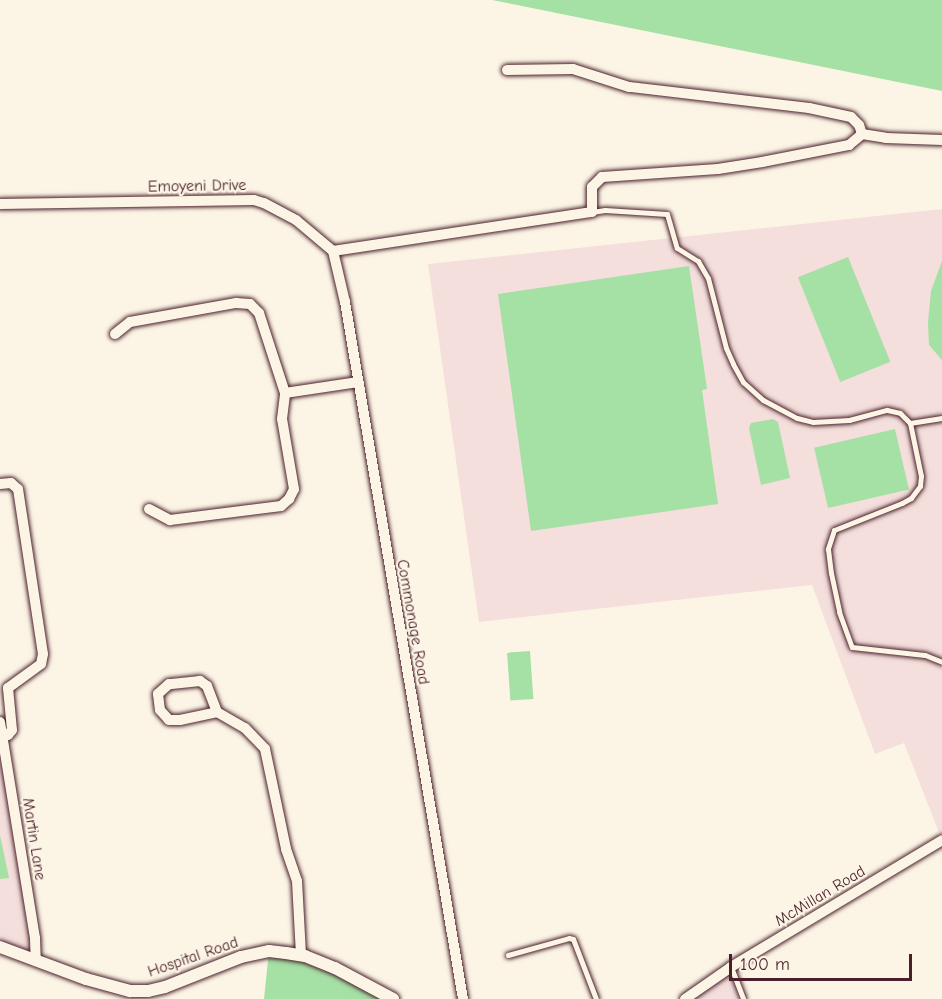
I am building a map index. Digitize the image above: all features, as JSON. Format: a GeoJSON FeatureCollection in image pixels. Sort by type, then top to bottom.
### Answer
{"type":"FeatureCollection","features":[{"type":"Feature","properties":{"kind":"street"},"geometry":{"type":"LineString","coordinates":[[507,70],[573,69],[629,87],[809,108],[851,117],[860,124],[862,134]]}},
{"type":"Feature","properties":{"kind":"street"},"geometry":{"type":"LineString","coordinates":[[333,251],[592,212],[592,187],[602,177],[718,169],[762,162],[849,145],[862,134],[886,138],[942,140]]}},
{"type":"Feature","properties":{"kind":"street","name":"Emoyeni Drive"},"geometry":{"type":"LineString","coordinates":[[0,204],[254,200],[264,202],[296,220],[333,251]]}},
{"type":"Feature","properties":{"kind":"street","name":"Commonage Road"},"geometry":{"type":"LineString","coordinates":[[333,251],[340,273],[463,999]]}},
{"type":"Feature","properties":{"kind":"street"},"geometry":{"type":"LineString","coordinates":[[115,334],[130,322],[236,303],[250,304],[259,313],[285,393],[282,419],[294,489],[292,496],[285,504],[276,508],[170,520],[149,509]]}},
{"type":"Feature","properties":{"kind":"street"},"geometry":{"type":"LineString","coordinates":[[285,393],[358,382]]}},
{"type":"Feature","properties":{"kind":"street"},"geometry":{"type":"LineString","coordinates":[[0,484],[10,483],[18,489],[43,654],[41,664],[8,688],[12,730],[10,734],[2,737]]}},
{"type":"Feature","properties":{"kind":"street"},"geometry":{"type":"LineString","coordinates":[[217,712],[180,720],[169,720],[160,710],[158,694],[169,684],[200,681],[207,686],[217,712],[245,728],[264,749],[286,849],[297,881],[302,956]]}},
{"type":"Feature","properties":{"kind":"street","name":"Martin Lane"},"geometry":{"type":"LineString","coordinates":[[0,722],[35,938],[36,961]]}},
{"type":"Feature","properties":{"kind":"street","name":"McMillan Road"},"geometry":{"type":"LineString","coordinates":[[685,999],[730,967],[942,840]]}},
{"type":"Feature","properties":{"kind":"street","name":"Hospital Road"},"geometry":{"type":"LineString","coordinates":[[0,947],[115,989],[146,995],[255,953],[269,951],[302,956],[335,968],[393,999]]}},
{"type":"Feature","properties":{"kind":"lane"},"geometry":{"type":"LineString","coordinates":[[592,212],[605,210],[667,214],[677,248],[698,261],[708,278],[726,348],[733,364],[743,382],[763,400],[796,418],[813,422],[849,420],[887,410],[900,413],[910,423],[921,476],[920,486],[911,498],[902,504],[834,530],[828,549],[831,573],[839,612],[852,647],[925,655],[942,662]]}},
{"type":"Feature","properties":{"kind":"lane"},"geometry":{"type":"LineString","coordinates":[[910,423],[942,418]]}},
{"type":"Feature","properties":{"kind":"lane"},"geometry":{"type":"LineString","coordinates":[[508,956],[569,938],[573,939],[596,999]]}},
{"type":"Feature","properties":{"kind":"lane"},"geometry":{"type":"LineString","coordinates":[[730,967],[743,999]]}},
{"type":"Feature","properties":{"kind":"shaded area"},"geometry":{"type":"Polygon","coordinates":[[[942,209],[942,840],[904,743],[875,754],[812,585],[479,622],[428,264],[942,209]]]}},
{"type":"Feature","properties":{"kind":"shaded area"},"geometry":{"type":"Polygon","coordinates":[[[0,722],[36,961],[0,947],[0,722]]]}},
{"type":"Feature","properties":{"kind":"shaded area"},"geometry":{"type":"Polygon","coordinates":[[[731,967],[743,999],[685,999],[731,967]]]}},
{"type":"Feature","properties":{"kind":"green space"},"geometry":{"type":"Polygon","coordinates":[[[492,0],[942,0],[942,91],[517,5],[492,0]]]}},
{"type":"Feature","properties":{"kind":"green space"},"geometry":{"type":"Polygon","coordinates":[[[848,257],[890,362],[840,382],[798,277],[848,257]]]}},
{"type":"Feature","properties":{"kind":"green space"},"geometry":{"type":"Polygon","coordinates":[[[942,261],[942,360],[929,345],[928,322],[931,291],[942,261]]]}},
{"type":"Feature","properties":{"kind":"green space"},"geometry":{"type":"Polygon","coordinates":[[[689,266],[707,389],[702,390],[718,504],[531,531],[498,294],[689,266]]]}},
{"type":"Feature","properties":{"kind":"green space"},"geometry":{"type":"Polygon","coordinates":[[[773,419],[778,422],[790,478],[761,485],[749,428],[751,423],[773,419]]]}},
{"type":"Feature","properties":{"kind":"green space"},"geometry":{"type":"Polygon","coordinates":[[[895,429],[909,489],[828,508],[814,448],[895,429]]]}},
{"type":"Feature","properties":{"kind":"green space"},"geometry":{"type":"Polygon","coordinates":[[[530,651],[533,699],[510,700],[507,653],[530,651]]]}},
{"type":"Feature","properties":{"kind":"green space"},"geometry":{"type":"Polygon","coordinates":[[[0,835],[9,878],[0,879],[0,835]]]}},
{"type":"Feature","properties":{"kind":"green space"},"geometry":{"type":"Polygon","coordinates":[[[269,951],[286,953],[393,999],[264,999],[269,951]]]}}]}
